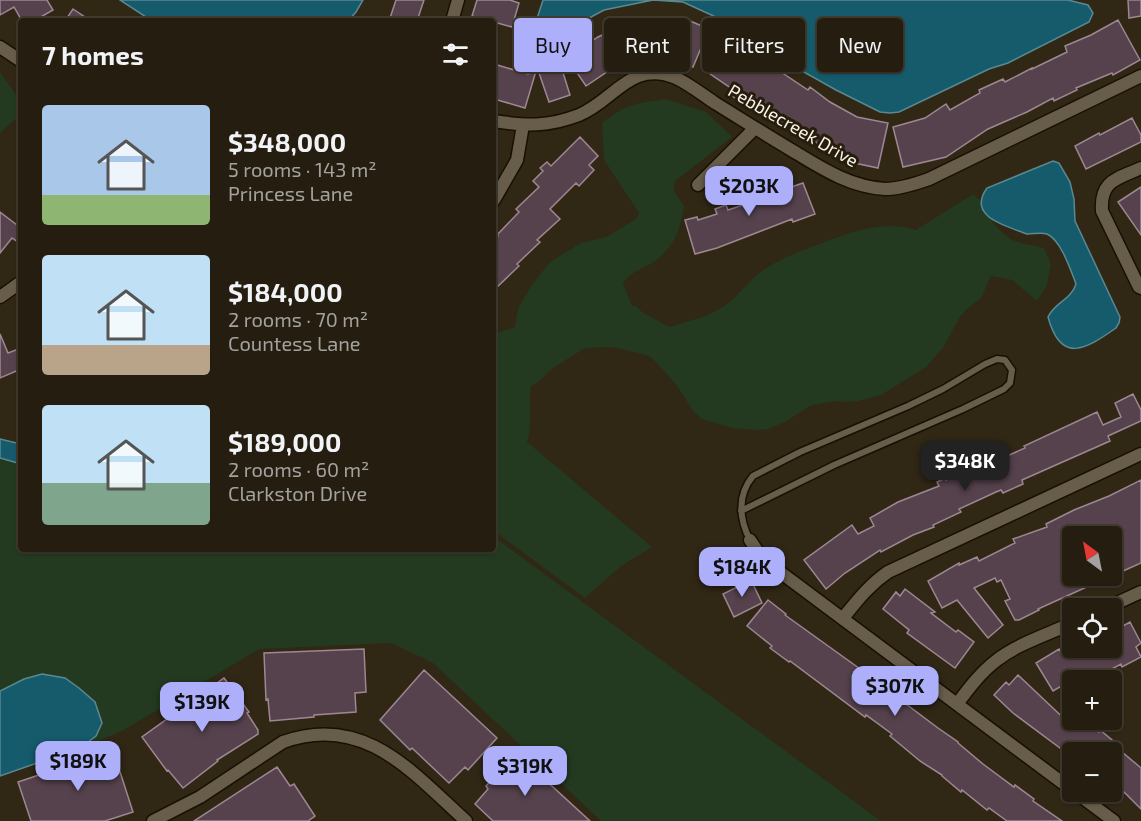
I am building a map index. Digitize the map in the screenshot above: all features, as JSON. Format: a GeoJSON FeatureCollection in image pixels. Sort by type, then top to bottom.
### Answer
{"type":"FeatureCollection","features":[{"type":"Feature","properties":{"kind":"street"},"geometry":{"type":"LineString","coordinates":[[453,18],[458,0]]}},
{"type":"Feature","properties":{"kind":"street"},"geometry":{"type":"LineString","coordinates":[[0,47],[18,59]]}},
{"type":"Feature","properties":{"kind":"street","name":"Pebblecreek Drive"},"geometry":{"type":"LineString","coordinates":[[496,121],[523,125],[546,124],[579,115],[600,103],[633,77],[658,74],[675,78],[839,177],[886,189],[904,187],[929,179],[1141,76]]}},
{"type":"Feature","properties":{"kind":"street"},"geometry":{"type":"LineString","coordinates":[[496,196],[516,160],[523,125]]}},
{"type":"Feature","properties":{"kind":"street"},"geometry":{"type":"LineString","coordinates":[[698,185],[755,128]]}},
{"type":"Feature","properties":{"kind":"street"},"geometry":{"type":"LineString","coordinates":[[1141,168],[1106,186],[1101,199],[1102,211],[1141,288]]}},
{"type":"Feature","properties":{"kind":"street"},"geometry":{"type":"LineString","coordinates":[[0,297],[18,284]]}},
{"type":"Feature","properties":{"kind":"street"},"geometry":{"type":"LineString","coordinates":[[843,618],[867,589],[888,572],[1141,454]]}},
{"type":"Feature","properties":{"kind":"street"},"geometry":{"type":"LineString","coordinates":[[750,540],[768,562],[1062,782]]}},
{"type":"Feature","properties":{"kind":"street"},"geometry":{"type":"LineString","coordinates":[[1122,601],[1141,592]]}},
{"type":"Feature","properties":{"kind":"street"},"geometry":{"type":"LineString","coordinates":[[957,704],[976,679],[997,660],[1008,652],[1062,628]]}},
{"type":"Feature","properties":{"kind":"street"},"geometry":{"type":"LineString","coordinates":[[153,821],[200,797],[283,742],[296,737],[326,734],[357,739],[384,750],[466,821]]}},
{"type":"Feature","properties":{"kind":"street"},"geometry":{"type":"LineString","coordinates":[[1089,802],[1114,821]]}},
{"type":"Feature","properties":{"kind":"lane"},"geometry":{"type":"LineString","coordinates":[[741,511],[834,465],[963,409],[1004,388],[1010,383],[1012,370],[1005,360],[997,359],[908,406],[800,452],[753,476],[747,482],[741,511],[743,526],[750,540]]}},
{"type":"Feature","properties":{"kind":"green space"},"geometry":{"type":"Polygon","coordinates":[[[0,72],[18,98],[18,117],[0,133],[0,72]]]}},
{"type":"Feature","properties":{"kind":"green space"},"geometry":{"type":"Polygon","coordinates":[[[666,99],[706,112],[732,137],[675,181],[674,191],[684,206],[676,237],[662,255],[635,272],[623,283],[632,306],[636,306],[643,313],[670,327],[718,310],[730,302],[759,273],[795,254],[865,229],[891,226],[916,230],[973,194],[985,205],[991,219],[1003,233],[1015,241],[1044,248],[1051,264],[1047,285],[1037,301],[1012,280],[991,276],[981,298],[959,318],[943,348],[925,368],[881,395],[858,401],[837,401],[812,405],[769,429],[732,428],[702,419],[693,411],[678,387],[649,356],[617,348],[585,348],[553,368],[531,386],[530,428],[527,442],[652,547],[621,566],[585,598],[496,532],[496,333],[515,327],[518,309],[531,286],[550,262],[581,243],[606,237],[636,219],[639,213],[604,160],[602,123],[632,105],[666,99]]]}},
{"type":"Feature","properties":{"kind":"green space"},"geometry":{"type":"Polygon","coordinates":[[[0,458],[18,463],[18,552],[496,552],[496,538],[881,821],[601,821],[433,663],[391,643],[259,649],[124,730],[90,745],[0,776],[0,458]]]}},
{"type":"Feature","properties":{"kind":"water"},"geometry":{"type":"Polygon","coordinates":[[[120,0],[363,0],[351,18],[147,18],[120,0]]]}},
{"type":"Feature","properties":{"kind":"water"},"geometry":{"type":"Polygon","coordinates":[[[543,0],[653,0],[604,10],[589,18],[537,18],[543,0]]]}},
{"type":"Feature","properties":{"kind":"water"},"geometry":{"type":"Polygon","coordinates":[[[653,0],[1068,0],[1088,5],[1093,13],[1089,22],[1008,63],[989,69],[899,112],[890,113],[880,112],[804,72],[805,18],[718,18],[683,2],[653,0]]]}},
{"type":"Feature","properties":{"kind":"water"},"geometry":{"type":"Polygon","coordinates":[[[1053,161],[1059,163],[1070,182],[1074,199],[1075,221],[1120,317],[1116,328],[1095,342],[1076,348],[1067,347],[1060,342],[1053,332],[1048,317],[1070,294],[1076,284],[1057,243],[1047,234],[1027,234],[1000,224],[985,213],[982,206],[982,198],[987,188],[1053,161]]]}},
{"type":"Feature","properties":{"kind":"water"},"geometry":{"type":"Polygon","coordinates":[[[0,439],[18,443],[18,463],[0,458],[0,439]]]}},
{"type":"Feature","properties":{"kind":"water"},"geometry":{"type":"Polygon","coordinates":[[[42,674],[65,678],[79,688],[95,702],[102,723],[96,736],[80,748],[0,776],[0,691],[24,679],[42,674]]]}},
{"type":"Feature","properties":{"kind":"building"},"geometry":{"type":"Polygon","coordinates":[[[0,0],[47,0],[53,10],[39,18],[20,18],[14,7],[0,15],[0,0]]]}},
{"type":"Feature","properties":{"kind":"building"},"geometry":{"type":"Polygon","coordinates":[[[396,0],[424,0],[418,18],[390,18],[396,0]]]}},
{"type":"Feature","properties":{"kind":"building"},"geometry":{"type":"Polygon","coordinates":[[[477,0],[510,0],[519,3],[512,27],[496,23],[496,18],[472,16],[477,0]]]}},
{"type":"Feature","properties":{"kind":"building"},"geometry":{"type":"Polygon","coordinates":[[[1128,0],[1141,0],[1141,16],[1129,18],[1128,0]]]}},
{"type":"Feature","properties":{"kind":"building"},"geometry":{"type":"Polygon","coordinates":[[[73,9],[86,18],[67,18],[73,9]]]}},
{"type":"Feature","properties":{"kind":"building"},"geometry":{"type":"Polygon","coordinates":[[[1118,20],[1140,60],[1113,75],[1112,73],[1076,88],[1077,90],[1054,101],[1053,98],[988,129],[946,157],[903,167],[893,127],[925,118],[946,104],[950,110],[980,93],[979,90],[1003,79],[1005,82],[1067,52],[1065,46],[1118,20]]]}},
{"type":"Feature","properties":{"kind":"building"},"geometry":{"type":"Polygon","coordinates":[[[690,21],[702,26],[702,46],[693,67],[690,66],[690,21]]]}},
{"type":"Feature","properties":{"kind":"building"},"geometry":{"type":"Polygon","coordinates":[[[604,34],[604,72],[607,72],[586,86],[576,72],[592,72],[592,41],[604,34]]]}},
{"type":"Feature","properties":{"kind":"building"},"geometry":{"type":"Polygon","coordinates":[[[496,65],[514,70],[514,72],[528,74],[536,72],[525,108],[496,100],[496,65]]]}},
{"type":"Feature","properties":{"kind":"building"},"geometry":{"type":"Polygon","coordinates":[[[539,72],[563,72],[570,95],[549,102],[539,72]]]}},
{"type":"Feature","properties":{"kind":"building"},"geometry":{"type":"Polygon","coordinates":[[[707,72],[781,72],[808,90],[810,87],[830,102],[857,117],[888,123],[878,168],[840,160],[806,135],[805,138],[778,119],[777,121],[753,105],[751,108],[729,94],[732,89],[707,72]]]}},
{"type":"Feature","properties":{"kind":"building"},"geometry":{"type":"Polygon","coordinates":[[[1132,118],[1141,135],[1141,142],[1086,169],[1075,146],[1132,118]]]}},
{"type":"Feature","properties":{"kind":"building"},"geometry":{"type":"Polygon","coordinates":[[[580,137],[598,156],[589,165],[594,170],[579,186],[576,183],[550,209],[560,219],[537,240],[540,242],[496,288],[497,235],[519,212],[516,209],[539,187],[533,181],[543,171],[540,168],[547,162],[551,166],[580,137]]]}},
{"type":"Feature","properties":{"kind":"building"},"geometry":{"type":"Polygon","coordinates":[[[803,183],[815,214],[793,222],[792,219],[717,248],[695,254],[685,220],[697,217],[698,220],[717,214],[715,209],[726,205],[728,210],[746,204],[742,194],[765,186],[768,195],[803,183]]]}},
{"type":"Feature","properties":{"kind":"building"},"geometry":{"type":"Polygon","coordinates":[[[1141,187],[1141,235],[1118,202],[1141,187]]]}},
{"type":"Feature","properties":{"kind":"building"},"geometry":{"type":"Polygon","coordinates":[[[0,212],[18,226],[18,242],[12,238],[0,253],[0,212]]]}},
{"type":"Feature","properties":{"kind":"building"},"geometry":{"type":"Polygon","coordinates":[[[0,334],[8,353],[18,349],[18,370],[0,378],[0,334]]]}},
{"type":"Feature","properties":{"kind":"building"},"geometry":{"type":"Polygon","coordinates":[[[1133,394],[1141,410],[1141,421],[1108,436],[1110,441],[1022,480],[1023,484],[1003,493],[1001,490],[959,509],[961,512],[933,525],[934,527],[881,552],[880,550],[845,573],[826,589],[804,560],[852,525],[858,534],[874,526],[870,518],[898,502],[939,486],[937,482],[945,478],[946,480],[974,467],[976,470],[1097,412],[1103,425],[1121,417],[1115,403],[1133,394]]]}},
{"type":"Feature","properties":{"kind":"building"},"geometry":{"type":"Polygon","coordinates":[[[1141,480],[1141,563],[1122,572],[1122,526],[1062,526],[1062,586],[1089,586],[1019,620],[1015,620],[1005,601],[1010,599],[1001,580],[997,582],[995,578],[974,588],[1003,625],[988,638],[957,600],[942,608],[928,581],[959,563],[959,565],[977,557],[979,561],[1015,543],[1013,539],[1047,527],[1046,524],[1074,510],[1141,480]]]}},
{"type":"Feature","properties":{"kind":"building"},"geometry":{"type":"Polygon","coordinates":[[[751,580],[762,603],[734,617],[723,594],[751,580]]]}},
{"type":"Feature","properties":{"kind":"building"},"geometry":{"type":"Polygon","coordinates":[[[905,589],[935,612],[931,613],[974,642],[955,668],[907,633],[909,630],[883,609],[896,592],[900,596],[905,589]]]}},
{"type":"Feature","properties":{"kind":"building"},"geometry":{"type":"Polygon","coordinates":[[[768,600],[785,615],[863,671],[865,670],[983,764],[1062,821],[1007,821],[989,808],[987,810],[962,790],[961,792],[890,736],[892,734],[770,648],[772,646],[747,626],[768,600]]]}},
{"type":"Feature","properties":{"kind":"building"},"geometry":{"type":"Polygon","coordinates":[[[1130,622],[1141,643],[1136,647],[1141,657],[1122,667],[1121,664],[1110,670],[1062,670],[1062,686],[1053,691],[1036,663],[1059,649],[1062,658],[1122,658],[1122,626],[1130,622]]]}},
{"type":"Feature","properties":{"kind":"building"},"geometry":{"type":"Polygon","coordinates":[[[364,649],[366,692],[355,693],[356,712],[270,721],[268,699],[266,700],[264,653],[364,649]]]}},
{"type":"Feature","properties":{"kind":"building"},"geometry":{"type":"Polygon","coordinates":[[[424,670],[497,738],[468,770],[465,767],[449,783],[412,748],[410,750],[380,720],[424,670]]]}},
{"type":"Feature","properties":{"kind":"building"},"geometry":{"type":"Polygon","coordinates":[[[1018,675],[1062,717],[1062,730],[1096,730],[1099,732],[1100,730],[1115,742],[1062,742],[1062,750],[1013,713],[994,695],[1006,682],[1009,685],[1018,675]]]}},
{"type":"Feature","properties":{"kind":"building"},"geometry":{"type":"Polygon","coordinates":[[[224,678],[249,712],[247,713],[258,730],[258,734],[217,760],[183,788],[167,771],[142,737],[224,678]]]}},
{"type":"Feature","properties":{"kind":"building"},"geometry":{"type":"Polygon","coordinates":[[[113,750],[133,812],[105,821],[31,821],[18,782],[113,750]]]}},
{"type":"Feature","properties":{"kind":"building"},"geometry":{"type":"Polygon","coordinates":[[[1122,752],[1141,768],[1141,809],[1122,790],[1122,752]]]}},
{"type":"Feature","properties":{"kind":"building"},"geometry":{"type":"Polygon","coordinates":[[[516,753],[590,821],[493,821],[475,804],[488,789],[486,786],[516,753]]]}},
{"type":"Feature","properties":{"kind":"building"},"geometry":{"type":"Polygon","coordinates":[[[277,767],[290,786],[294,784],[315,816],[308,821],[194,821],[277,767]]]}}]}
